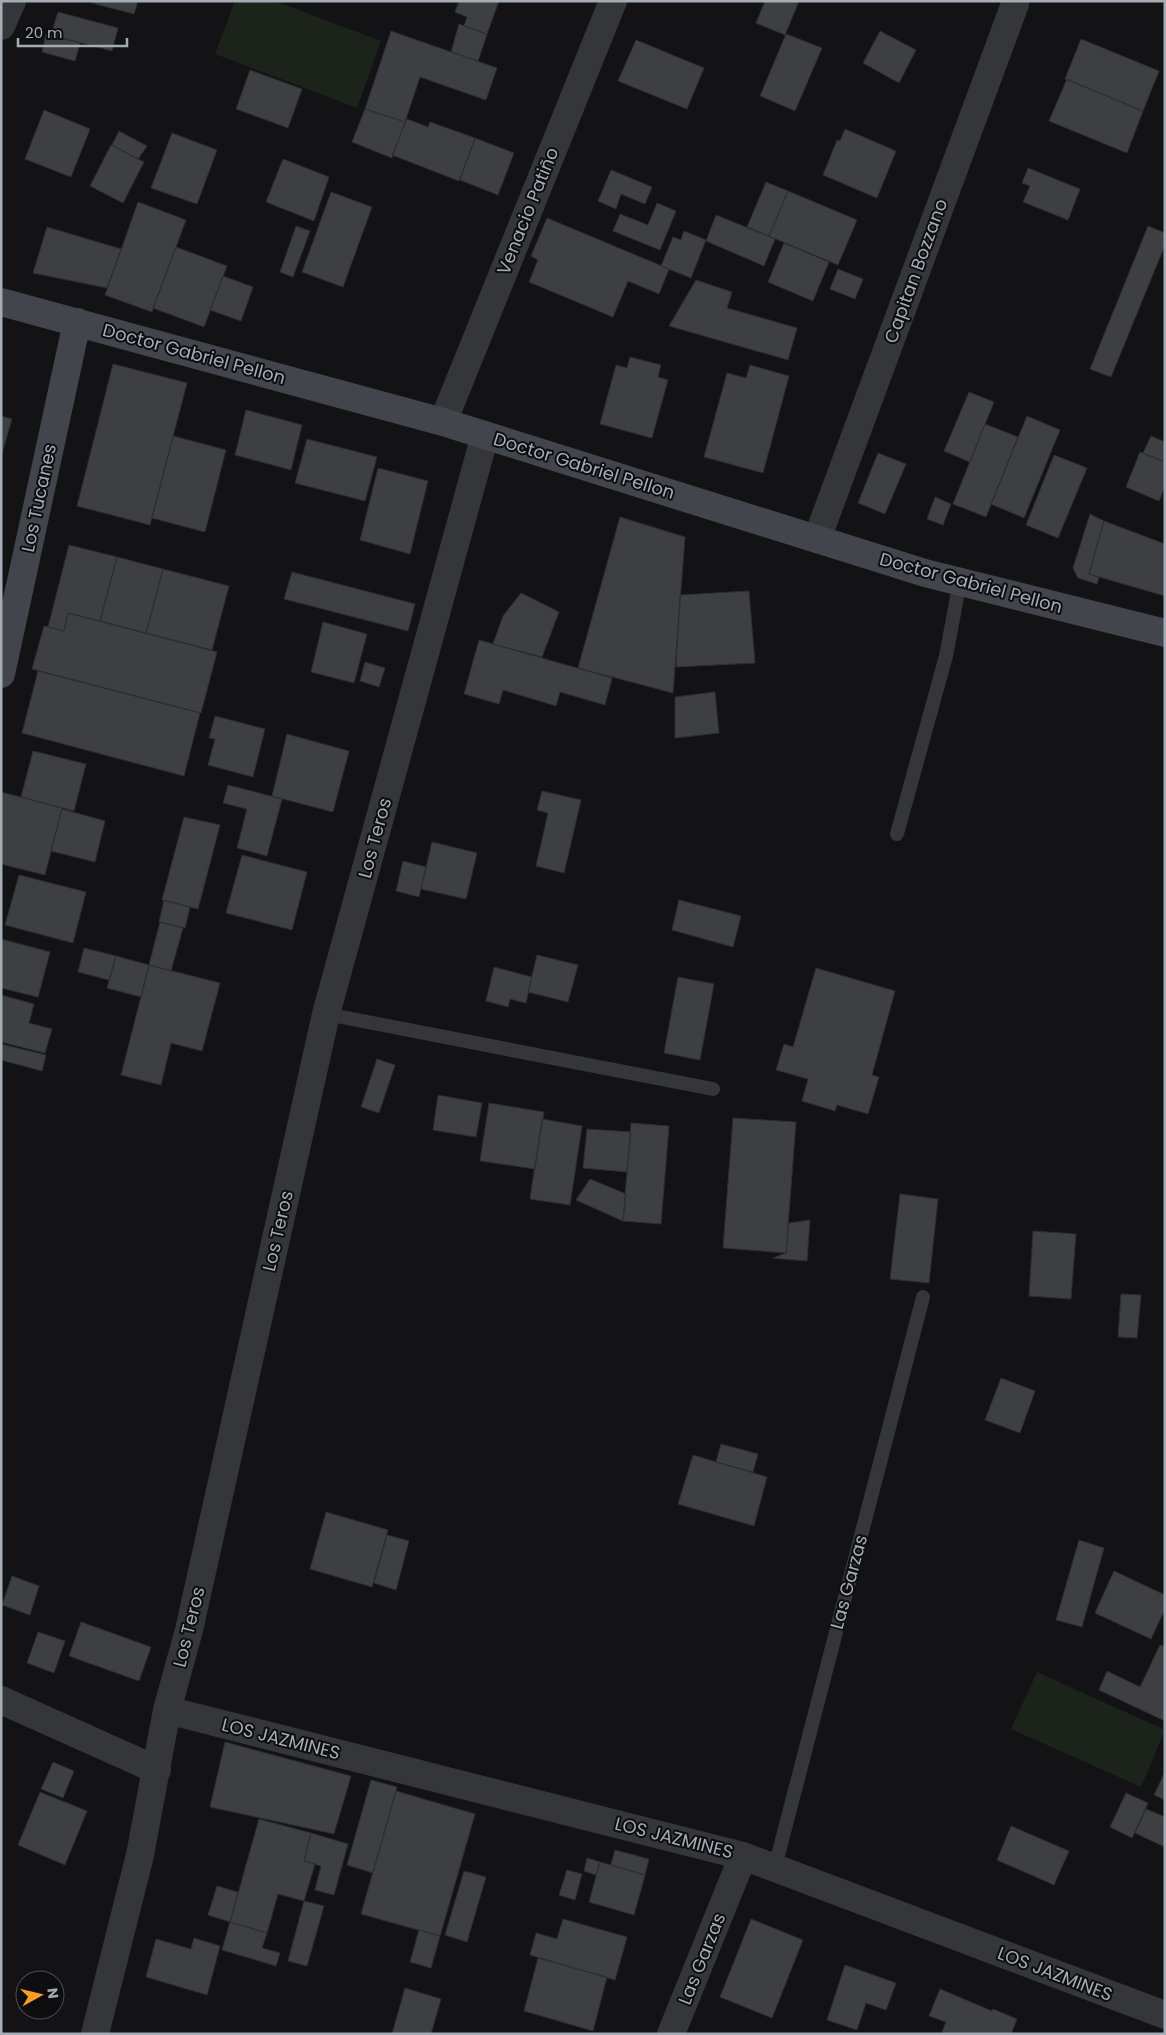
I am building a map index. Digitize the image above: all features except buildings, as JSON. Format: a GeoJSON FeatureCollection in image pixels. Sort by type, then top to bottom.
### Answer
{"type":"FeatureCollection","features":[{"type":"Feature","properties":{"kind":"street"},"geometry":{"type":"LineString","coordinates":[[1,26],[12,1]]}},
{"type":"Feature","properties":{"kind":"street","name":"Venacio Patiño"},"geometry":{"type":"LineString","coordinates":[[442,422],[613,1]]}},
{"type":"Feature","properties":{"kind":"street","name":"Capitan Bozzano"},"geometry":{"type":"LineString","coordinates":[[817,539],[1015,4]]}},
{"type":"Feature","properties":{"kind":"street","name":"Doctor Gabriel Pellon"},"geometry":{"type":"LineString","coordinates":[[1,302],[442,422],[925,573],[1165,633]]}},
{"type":"Feature","properties":{"kind":"street","name":"Los Tucanes"},"geometry":{"type":"LineString","coordinates":[[1,674],[77,322]]}},
{"type":"Feature","properties":{"kind":"street","name":"Los Teros"},"geometry":{"type":"LineString","coordinates":[[95,2034],[121,1937],[158,1770],[167,1710],[189,1630],[326,1014],[485,435]]}},
{"type":"Feature","properties":{"kind":"street"},"geometry":{"type":"LineString","coordinates":[[1,1700],[158,1770]]}},
{"type":"Feature","properties":{"kind":"street","name":"LOS JAZMINES"},"geometry":{"type":"LineString","coordinates":[[167,1710],[744,1856],[1165,2015]]}},
{"type":"Feature","properties":{"kind":"street","name":"Las Garzas"},"geometry":{"type":"LineString","coordinates":[[671,2034],[744,1856]]}},
{"type":"Feature","properties":{"kind":"lane"},"geometry":{"type":"LineString","coordinates":[[897,834],[946,656],[960,581]]}},
{"type":"Feature","properties":{"kind":"lane"},"geometry":{"type":"LineString","coordinates":[[326,1014],[713,1089]]}},
{"type":"Feature","properties":{"kind":"lane","name":"Las Garzas"},"geometry":{"type":"LineString","coordinates":[[775,1867],[923,1297]]}},
{"type":"Feature","properties":{"kind":"shaded area"},"geometry":{"type":"Polygon","coordinates":[[[235,1],[275,1],[381,41],[357,108],[215,54],[235,1]]]}},
{"type":"Feature","properties":{"kind":"shaded area"},"geometry":{"type":"Polygon","coordinates":[[[1037,1672],[1165,1730],[1141,1787],[1011,1729],[1037,1672]]]}}]}
